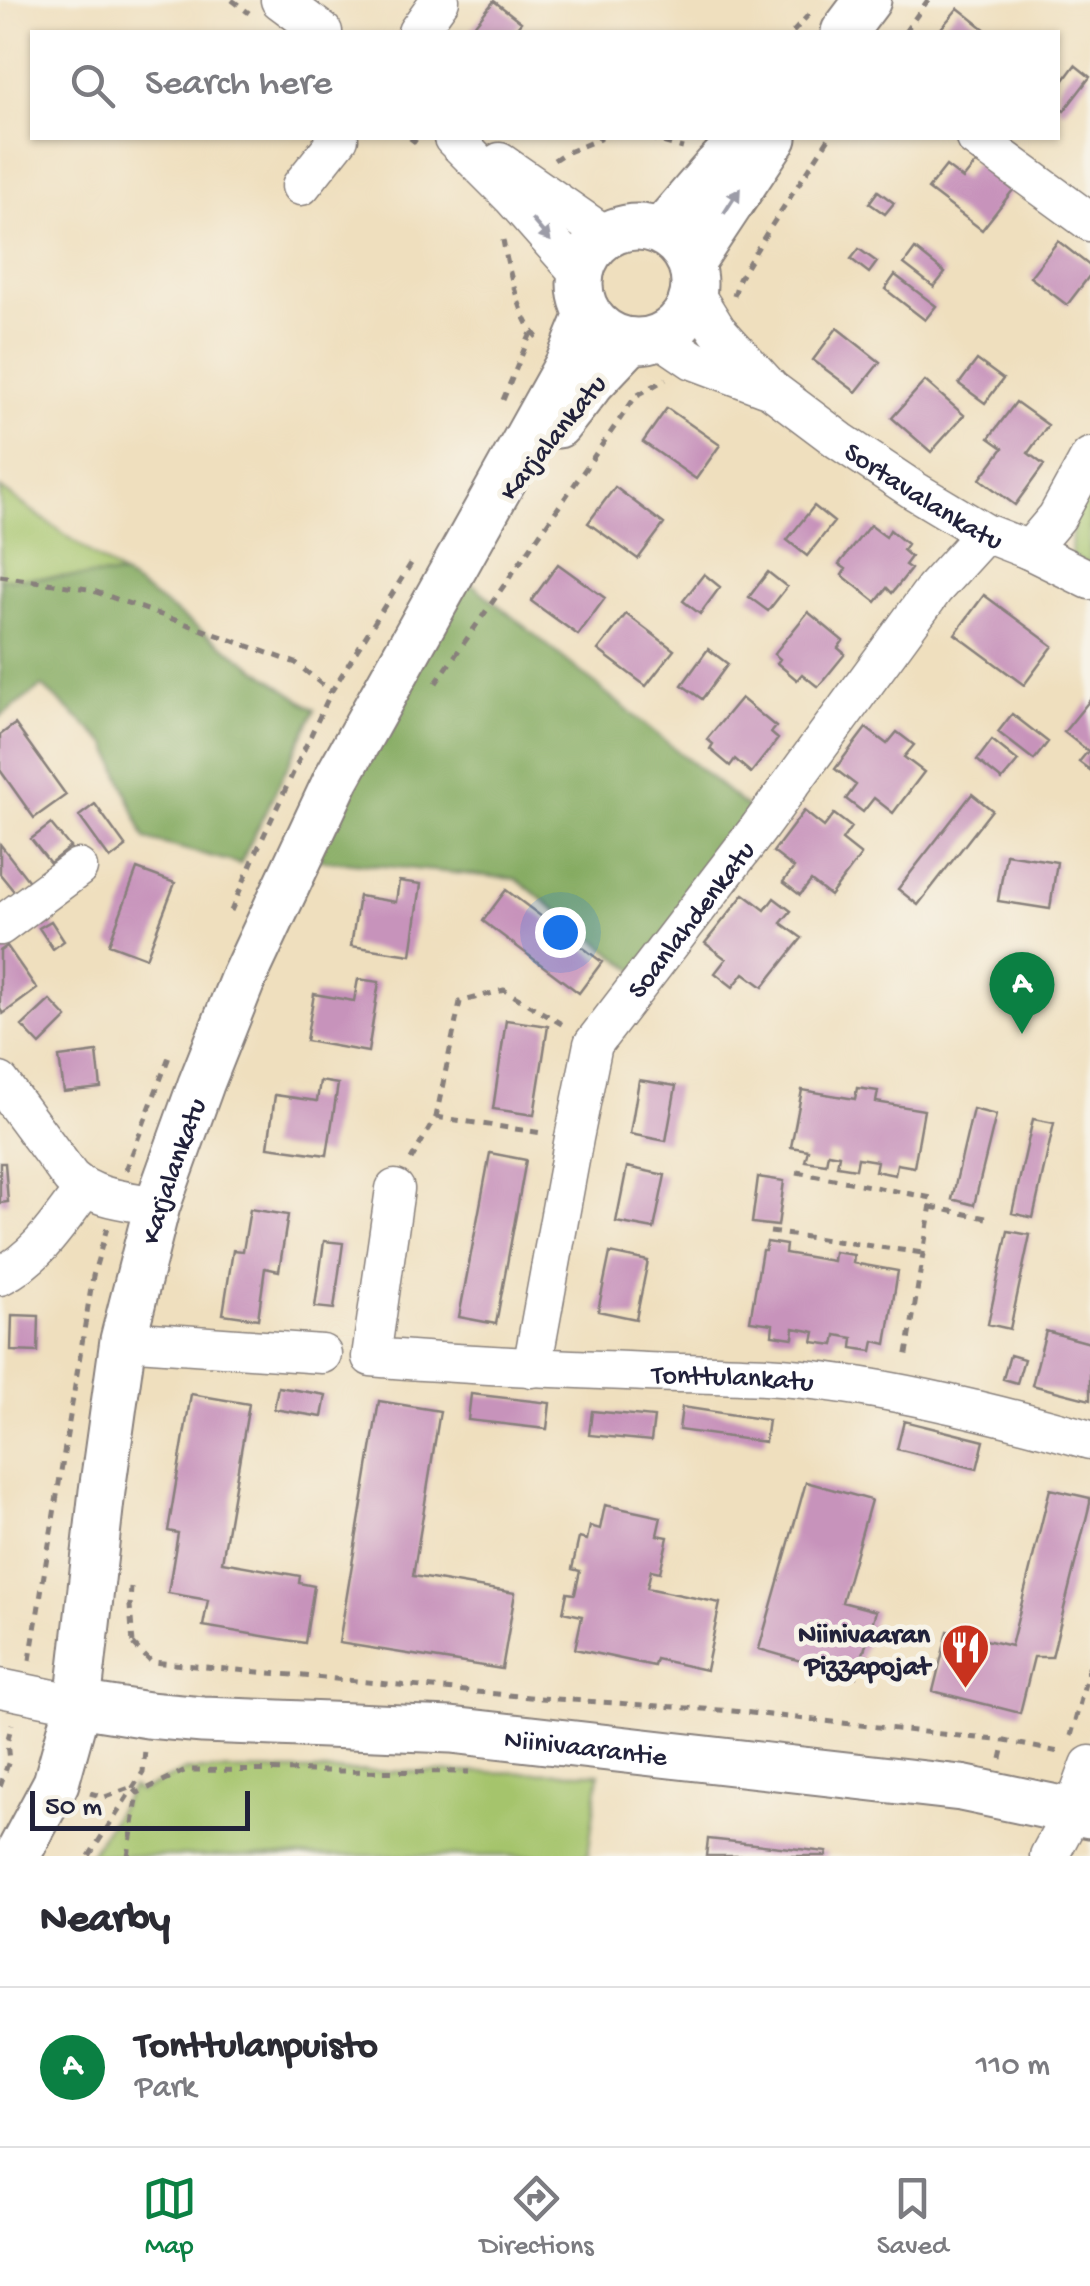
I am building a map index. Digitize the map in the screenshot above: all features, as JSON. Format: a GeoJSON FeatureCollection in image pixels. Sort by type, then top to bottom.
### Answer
{"type":"FeatureCollection","features":[{"type":"Feature","properties":{"kind":"main road"},"geometry":{"type":"LineString","coordinates":[[846,30],[868,0]]}},
{"type":"Feature","properties":{"kind":"main road"},"geometry":{"type":"LineString","coordinates":[[691,279],[642,226],[623,228],[605,235],[585,259],[584,294],[599,328],[614,337],[661,346],[690,308],[691,279],[717,166],[742,140]]}},
{"type":"Feature","properties":{"kind":"main road"},"geometry":{"type":"LineString","coordinates":[[691,279],[773,140]]}},
{"type":"Feature","properties":{"kind":"main road","name":"Karjalankatu"},"geometry":{"type":"LineString","coordinates":[[16,1856],[56,1783],[78,1704],[123,1340],[157,1206],[201,1084],[235,998],[337,778],[568,364],[584,294]]}},
{"type":"Feature","properties":{"kind":"main road","name":"Karjalankatu"},"geometry":{"type":"LineString","coordinates":[[473,532],[592,382],[661,346]]}},
{"type":"Feature","properties":{"kind":"main road","name":"Niinivaarantie"},"geometry":{"type":"LineString","coordinates":[[78,1704],[202,1720],[451,1730],[961,1788],[1082,1813]]}},
{"type":"Feature","properties":{"kind":"street"},"geometry":{"type":"LineString","coordinates":[[280,0],[320,30]]}},
{"type":"Feature","properties":{"kind":"street"},"geometry":{"type":"LineString","coordinates":[[419,30],[440,0]]}},
{"type":"Feature","properties":{"kind":"street"},"geometry":{"type":"LineString","coordinates":[[301,186],[337,140]]}},
{"type":"Feature","properties":{"kind":"street"},"geometry":{"type":"LineString","coordinates":[[455,140],[512,198],[584,294]]}},
{"type":"Feature","properties":{"kind":"street"},"geometry":{"type":"LineString","coordinates":[[468,140],[605,235]]}},
{"type":"Feature","properties":{"kind":"street"},"geometry":{"type":"LineString","coordinates":[[978,140],[1090,222]]}},
{"type":"Feature","properties":{"kind":"street","name":"Sortavalankatu"},"geometry":{"type":"LineString","coordinates":[[691,279],[772,390]]}},
{"type":"Feature","properties":{"kind":"street","name":"Sortavalankatu"},"geometry":{"type":"LineString","coordinates":[[661,346],[772,390],[915,491],[984,532],[1090,580]]}},
{"type":"Feature","properties":{"kind":"street"},"geometry":{"type":"LineString","coordinates":[[1030,550],[1057,517],[1090,458]]}},
{"type":"Feature","properties":{"kind":"street","name":"Soanlahdenkatu"},"geometry":{"type":"LineString","coordinates":[[532,1368],[593,1044],[758,829],[934,589],[984,532]]}},
{"type":"Feature","properties":{"kind":"street"},"geometry":{"type":"LineString","coordinates":[[0,926],[78,868]]}},
{"type":"Feature","properties":{"kind":"street"},"geometry":{"type":"LineString","coordinates":[[0,1082],[71,1178],[84,1189],[157,1206]]}},
{"type":"Feature","properties":{"kind":"street"},"geometry":{"type":"LineString","coordinates":[[0,1276],[40,1246],[84,1189]]}},
{"type":"Feature","properties":{"kind":"street","name":"Tonttulankatu"},"geometry":{"type":"LineString","coordinates":[[394,1189],[371,1357],[532,1368],[764,1376],[843,1384],[1014,1418],[1090,1440]]}},
{"type":"Feature","properties":{"kind":"street"},"geometry":{"type":"LineString","coordinates":[[123,1340],[322,1354]]}},
{"type":"Feature","properties":{"kind":"street"},"geometry":{"type":"LineString","coordinates":[[0,1688],[78,1704]]}},
{"type":"Feature","properties":{"kind":"street"},"geometry":{"type":"LineString","coordinates":[[1049,1856],[1082,1813],[1081,1750]]}},
{"type":"Feature","properties":{"kind":"path"},"geometry":{"type":"LineString","coordinates":[[795,30],[820,0]]}},
{"type":"Feature","properties":{"kind":"path"},"geometry":{"type":"LineString","coordinates":[[906,30],[928,0]]}},
{"type":"Feature","properties":{"kind":"path"},"geometry":{"type":"LineString","coordinates":[[662,140],[686,150]]}},
{"type":"Feature","properties":{"kind":"path"},"geometry":{"type":"LineString","coordinates":[[691,279],[727,317],[739,279],[829,140]]}},
{"type":"Feature","properties":{"kind":"path"},"geometry":{"type":"LineString","coordinates":[[433,687],[636,396],[686,368],[661,346]]}},
{"type":"Feature","properties":{"kind":"path"},"geometry":{"type":"LineString","coordinates":[[0,576],[88,589],[296,662],[331,692]]}},
{"type":"Feature","properties":{"kind":"path"},"geometry":{"type":"LineString","coordinates":[[394,1189],[436,1117],[460,1002],[504,990],[593,1044]]}},
{"type":"Feature","properties":{"kind":"path"},"geometry":{"type":"LineString","coordinates":[[436,1117],[574,1138]]}},
{"type":"Feature","properties":{"kind":"path"},"geometry":{"type":"LineString","coordinates":[[797,1172],[932,1198],[900,1395]]}},
{"type":"Feature","properties":{"kind":"path"},"geometry":{"type":"LineString","coordinates":[[931,1207],[991,1219]]}},
{"type":"Feature","properties":{"kind":"path"},"geometry":{"type":"LineString","coordinates":[[770,1232],[924,1253]]}},
{"type":"Feature","properties":{"kind":"path"},"geometry":{"type":"LineString","coordinates":[[132,1570],[133,1644]]}},
{"type":"Feature","properties":{"kind":"path"},"geometry":{"type":"LineString","coordinates":[[87,1640],[133,1644],[151,1662],[542,1698],[733,1711],[1004,1740]]}},
{"type":"Feature","properties":{"kind":"path"},"geometry":{"type":"LineString","coordinates":[[1081,1750],[1090,1665]]}},
{"type":"Feature","properties":{"kind":"path"},"geometry":{"type":"LineString","coordinates":[[89,1856],[143,1772],[148,1715]]}},
{"type":"Feature","properties":{"kind":"path"},"geometry":{"type":"LineString","coordinates":[[0,1736],[6,1742]]}},
{"type":"Feature","properties":{"kind":"path"},"geometry":{"type":"LineString","coordinates":[[0,1786],[10,1761]]}},
{"type":"Feature","properties":{"kind":"path"},"geometry":{"type":"LineString","coordinates":[[128,1856],[138,1793],[186,1770],[483,1772]]}},
{"type":"Feature","properties":{"kind":"green space"},"geometry":{"type":"Polygon","coordinates":[[[1090,481],[1090,565],[1071,557],[1073,509],[1090,481]]]}},
{"type":"Feature","properties":{"kind":"green space"},"geometry":{"type":"Polygon","coordinates":[[[0,488],[122,575],[0,579],[0,488]]]}},
{"type":"Feature","properties":{"kind":"green space"},"geometry":{"type":"Polygon","coordinates":[[[122,575],[315,710],[240,864],[145,839],[108,745],[42,686],[0,717],[0,579],[122,575]]]}},
{"type":"Feature","properties":{"kind":"green space"},"geometry":{"type":"Polygon","coordinates":[[[461,575],[760,818],[640,975],[516,879],[311,859],[461,575]]]}},
{"type":"Feature","properties":{"kind":"green space"},"geometry":{"type":"Polygon","coordinates":[[[186,1770],[599,1773],[588,1856],[89,1856],[132,1787],[139,1792],[186,1770]]]}},
{"type":"Feature","properties":{"kind":"building"},"geometry":{"type":"Polygon","coordinates":[[[494,1],[521,22],[515,30],[471,30],[494,1]]]}},
{"type":"Feature","properties":{"kind":"building"},"geometry":{"type":"Polygon","coordinates":[[[958,8],[986,30],[940,30],[958,8]]]}},
{"type":"Feature","properties":{"kind":"building"},"geometry":{"type":"Polygon","coordinates":[[[1075,65],[1090,77],[1064,111],[1060,108],[1060,85],[1075,65]]]}},
{"type":"Feature","properties":{"kind":"building"},"geometry":{"type":"Polygon","coordinates":[[[977,162],[1013,190],[982,230],[928,189],[946,166],[963,179],[977,162]]]}},
{"type":"Feature","properties":{"kind":"building"},"geometry":{"type":"Polygon","coordinates":[[[878,191],[894,203],[885,214],[869,203],[878,191]]]}},
{"type":"Feature","properties":{"kind":"building"},"geometry":{"type":"Polygon","coordinates":[[[1058,241],[1090,266],[1090,275],[1067,305],[1030,277],[1058,241]]]}},
{"type":"Feature","properties":{"kind":"building"},"geometry":{"type":"Polygon","coordinates":[[[859,249],[877,262],[869,273],[851,259],[859,249]]]}},
{"type":"Feature","properties":{"kind":"building"},"geometry":{"type":"Polygon","coordinates":[[[915,249],[945,273],[934,287],[904,264],[915,249]]]}},
{"type":"Feature","properties":{"kind":"building"},"geometry":{"type":"Polygon","coordinates":[[[895,275],[936,306],[925,320],[885,289],[895,275]]]}},
{"type":"Feature","properties":{"kind":"building"},"geometry":{"type":"Polygon","coordinates":[[[837,328],[880,362],[856,392],[813,360],[837,328]]]}},
{"type":"Feature","properties":{"kind":"building"},"geometry":{"type":"Polygon","coordinates":[[[977,360],[1003,379],[985,403],[959,384],[977,360]]]}},
{"type":"Feature","properties":{"kind":"building"},"geometry":{"type":"Polygon","coordinates":[[[925,381],[964,415],[931,452],[892,418],[925,381]]]}},
{"type":"Feature","properties":{"kind":"building"},"geometry":{"type":"Polygon","coordinates":[[[1016,402],[1048,425],[1028,453],[1044,465],[1015,505],[980,479],[1003,448],[989,438],[1016,402]]]}},
{"type":"Feature","properties":{"kind":"building"},"geometry":{"type":"Polygon","coordinates":[[[667,408],[720,445],[696,479],[643,442],[667,408]]]}},
{"type":"Feature","properties":{"kind":"building"},"geometry":{"type":"Polygon","coordinates":[[[615,487],[664,524],[638,559],[588,523],[615,487]]]}},
{"type":"Feature","properties":{"kind":"building"},"geometry":{"type":"Polygon","coordinates":[[[814,506],[834,522],[807,556],[787,540],[814,506]]]}},
{"type":"Feature","properties":{"kind":"building"},"geometry":{"type":"Polygon","coordinates":[[[870,525],[886,537],[890,530],[907,544],[903,550],[911,557],[905,565],[911,569],[892,593],[887,588],[876,602],[842,575],[846,569],[839,564],[870,525]]]}},
{"type":"Feature","properties":{"kind":"building"},"geometry":{"type":"Polygon","coordinates":[[[558,564],[605,598],[578,635],[531,601],[558,564]]]}},
{"type":"Feature","properties":{"kind":"building"},"geometry":{"type":"Polygon","coordinates":[[[768,572],[787,587],[768,611],[749,597],[768,572]]]}},
{"type":"Feature","properties":{"kind":"building"},"geometry":{"type":"Polygon","coordinates":[[[704,574],[720,587],[700,614],[683,601],[704,574]]]}},
{"type":"Feature","properties":{"kind":"building"},"geometry":{"type":"Polygon","coordinates":[[[984,595],[1053,646],[1024,685],[955,634],[984,595]]]}},
{"type":"Feature","properties":{"kind":"building"},"geometry":{"type":"Polygon","coordinates":[[[808,612],[843,641],[838,648],[845,654],[818,687],[802,674],[797,680],[777,663],[780,659],[774,654],[808,612]]]}},
{"type":"Feature","properties":{"kind":"building"},"geometry":{"type":"Polygon","coordinates":[[[626,614],[674,650],[646,686],[598,650],[626,614]]]}},
{"type":"Feature","properties":{"kind":"building"},"geometry":{"type":"Polygon","coordinates":[[[708,649],[728,664],[702,699],[682,685],[708,649]]]}},
{"type":"Feature","properties":{"kind":"building"},"geometry":{"type":"Polygon","coordinates":[[[741,698],[776,727],[771,733],[778,739],[751,773],[735,759],[730,766],[710,749],[713,744],[707,739],[741,698]]]}},
{"type":"Feature","properties":{"kind":"building"},"geometry":{"type":"Polygon","coordinates":[[[1090,700],[1090,770],[1079,762],[1088,751],[1064,732],[1090,700]]]}},
{"type":"Feature","properties":{"kind":"building"},"geometry":{"type":"Polygon","coordinates":[[[1012,714],[1048,742],[1034,760],[998,732],[1012,714]]]}},
{"type":"Feature","properties":{"kind":"building"},"geometry":{"type":"Polygon","coordinates":[[[15,724],[66,795],[34,818],[0,770],[0,735],[15,724]]]}},
{"type":"Feature","properties":{"kind":"building"},"geometry":{"type":"Polygon","coordinates":[[[866,728],[887,744],[897,732],[914,745],[904,757],[924,772],[893,813],[874,798],[863,812],[846,799],[856,785],[835,769],[866,728]]]}},
{"type":"Feature","properties":{"kind":"building"},"geometry":{"type":"Polygon","coordinates":[[[992,740],[1018,761],[1002,780],[977,760],[992,740]]]}},
{"type":"Feature","properties":{"kind":"building"},"geometry":{"type":"Polygon","coordinates":[[[972,794],[992,810],[918,905],[898,889],[972,794]]]}},
{"type":"Feature","properties":{"kind":"building"},"geometry":{"type":"Polygon","coordinates":[[[95,804],[126,847],[110,859],[79,816],[95,804]]]}},
{"type":"Feature","properties":{"kind":"building"},"geometry":{"type":"Polygon","coordinates":[[[804,811],[824,827],[834,814],[851,827],[842,840],[861,855],[830,896],[811,881],[800,895],[783,882],[794,868],[773,852],[804,811]]]}},
{"type":"Feature","properties":{"kind":"building"},"geometry":{"type":"Polygon","coordinates":[[[51,824],[70,847],[50,863],[31,839],[51,824]]]}},
{"type":"Feature","properties":{"kind":"building"},"geometry":{"type":"Polygon","coordinates":[[[0,844],[31,884],[17,895],[0,874],[0,844]]]}},
{"type":"Feature","properties":{"kind":"building"},"geometry":{"type":"Polygon","coordinates":[[[1006,854],[1057,862],[1050,909],[998,901],[1006,854]]]}},
{"type":"Feature","properties":{"kind":"building"},"geometry":{"type":"Polygon","coordinates":[[[137,869],[175,883],[146,958],[109,944],[137,869]]]}},
{"type":"Feature","properties":{"kind":"building"},"geometry":{"type":"Polygon","coordinates":[[[399,881],[421,884],[411,955],[351,946],[359,896],[396,902],[399,881]]]}},
{"type":"Feature","properties":{"kind":"building"},"geometry":{"type":"Polygon","coordinates":[[[506,890],[602,962],[579,993],[483,921],[506,890]]]}},
{"type":"Feature","properties":{"kind":"building"},"geometry":{"type":"Polygon","coordinates":[[[744,894],[765,910],[774,898],[791,911],[781,923],[802,938],[763,987],[744,973],[733,987],[715,973],[726,959],[705,943],[744,894]]]}},
{"type":"Feature","properties":{"kind":"building"},"geometry":{"type":"Polygon","coordinates":[[[51,921],[64,941],[53,949],[39,928],[51,921]]]}},
{"type":"Feature","properties":{"kind":"building"},"geometry":{"type":"Polygon","coordinates":[[[7,946],[37,989],[3,1014],[0,951],[7,946]]]}},
{"type":"Feature","properties":{"kind":"building"},"geometry":{"type":"Polygon","coordinates":[[[358,979],[379,982],[368,1052],[306,1041],[314,994],[354,1001],[358,979]]]}},
{"type":"Feature","properties":{"kind":"building"},"geometry":{"type":"Polygon","coordinates":[[[50,1000],[67,1018],[40,1045],[22,1026],[50,1000]]]}},
{"type":"Feature","properties":{"kind":"building"},"geometry":{"type":"Polygon","coordinates":[[[506,1020],[548,1026],[534,1115],[493,1109],[506,1020]]]}},
{"type":"Feature","properties":{"kind":"building"},"geometry":{"type":"Polygon","coordinates":[[[97,1052],[101,1088],[64,1092],[59,1057],[97,1052]]]}},
{"type":"Feature","properties":{"kind":"building"},"geometry":{"type":"Polygon","coordinates":[[[639,1080],[676,1086],[666,1141],[630,1134],[639,1080]]]}},
{"type":"Feature","properties":{"kind":"building"},"geometry":{"type":"Polygon","coordinates":[[[320,1081],[338,1084],[327,1155],[268,1147],[275,1095],[317,1101],[320,1081]]]}},
{"type":"Feature","properties":{"kind":"building"},"geometry":{"type":"Polygon","coordinates":[[[857,1088],[878,1091],[876,1102],[924,1110],[914,1167],[897,1164],[895,1175],[875,1171],[877,1161],[858,1158],[856,1169],[837,1166],[839,1155],[828,1153],[826,1164],[805,1161],[808,1150],[791,1147],[802,1090],[855,1099],[857,1088]]]}},
{"type":"Feature","properties":{"kind":"building"},"geometry":{"type":"Polygon","coordinates":[[[973,1109],[996,1115],[974,1205],[952,1199],[973,1109]]]}},
{"type":"Feature","properties":{"kind":"building"},"geometry":{"type":"Polygon","coordinates":[[[1033,1119],[1054,1123],[1033,1218],[1012,1213],[1033,1119]]]}},
{"type":"Feature","properties":{"kind":"building"},"geometry":{"type":"Polygon","coordinates":[[[490,1153],[526,1160],[496,1324],[459,1317],[490,1153]]]}},
{"type":"Feature","properties":{"kind":"building"},"geometry":{"type":"Polygon","coordinates":[[[0,1163],[5,1163],[8,1202],[0,1203],[0,1163]]]}},
{"type":"Feature","properties":{"kind":"building"},"geometry":{"type":"Polygon","coordinates":[[[627,1167],[665,1175],[654,1229],[616,1222],[627,1167]]]}},
{"type":"Feature","properties":{"kind":"building"},"geometry":{"type":"Polygon","coordinates":[[[758,1177],[784,1181],[778,1226],[752,1223],[758,1177]]]}},
{"type":"Feature","properties":{"kind":"building"},"geometry":{"type":"Polygon","coordinates":[[[250,1209],[288,1215],[279,1271],[265,1268],[258,1319],[223,1314],[233,1250],[243,1251],[250,1209]]]}},
{"type":"Feature","properties":{"kind":"building"},"geometry":{"type":"Polygon","coordinates":[[[1008,1231],[1030,1235],[1010,1329],[988,1324],[1008,1231]]]}},
{"type":"Feature","properties":{"kind":"building"},"geometry":{"type":"Polygon","coordinates":[[[324,1241],[343,1243],[334,1309],[315,1307],[324,1241]]]}},
{"type":"Feature","properties":{"kind":"building"},"geometry":{"type":"Polygon","coordinates":[[[767,1242],[786,1245],[785,1253],[833,1261],[834,1252],[854,1255],[853,1263],[898,1271],[886,1344],[874,1341],[872,1351],[852,1348],[853,1338],[836,1335],[834,1345],[813,1342],[815,1332],[794,1328],[793,1338],[772,1335],[773,1324],[750,1321],[762,1250],[767,1242]]]}},
{"type":"Feature","properties":{"kind":"building"},"geometry":{"type":"Polygon","coordinates":[[[610,1253],[648,1261],[636,1319],[598,1311],[610,1253]]]}},
{"type":"Feature","properties":{"kind":"building"},"geometry":{"type":"Polygon","coordinates":[[[12,1315],[39,1316],[38,1352],[11,1351],[12,1315]]]}},
{"type":"Feature","properties":{"kind":"building"},"geometry":{"type":"Polygon","coordinates":[[[1046,1331],[1090,1343],[1090,1400],[1032,1385],[1046,1331]]]}},
{"type":"Feature","properties":{"kind":"building"},"geometry":{"type":"Polygon","coordinates":[[[1010,1355],[1024,1359],[1017,1383],[1003,1379],[1010,1355]]]}},
{"type":"Feature","properties":{"kind":"building"},"geometry":{"type":"Polygon","coordinates":[[[278,1387],[326,1395],[322,1417],[274,1409],[278,1387]]]}},
{"type":"Feature","properties":{"kind":"building"},"geometry":{"type":"Polygon","coordinates":[[[191,1394],[249,1404],[222,1562],[300,1576],[299,1583],[314,1586],[305,1643],[203,1626],[208,1600],[168,1593],[178,1533],[168,1531],[191,1394]]]}},
{"type":"Feature","properties":{"kind":"building"},"geometry":{"type":"Polygon","coordinates":[[[471,1394],[550,1403],[547,1429],[468,1420],[471,1394]]]}},
{"type":"Feature","properties":{"kind":"building"},"geometry":{"type":"Polygon","coordinates":[[[379,1401],[440,1411],[413,1576],[515,1593],[502,1669],[339,1643],[379,1401]]]}},
{"type":"Feature","properties":{"kind":"building"},"geometry":{"type":"Polygon","coordinates":[[[682,1407],[768,1420],[765,1442],[679,1430],[682,1407]]]}},
{"type":"Feature","properties":{"kind":"building"},"geometry":{"type":"Polygon","coordinates":[[[592,1411],[654,1417],[651,1441],[589,1435],[592,1411]]]}},
{"type":"Feature","properties":{"kind":"building"},"geometry":{"type":"Polygon","coordinates":[[[904,1421],[984,1441],[977,1469],[897,1449],[904,1421]]]}},
{"type":"Feature","properties":{"kind":"building"},"geometry":{"type":"Polygon","coordinates":[[[806,1482],[871,1500],[842,1602],[876,1611],[856,1677],[759,1649],[806,1482]]]}},
{"type":"Feature","properties":{"kind":"building"},"geometry":{"type":"Polygon","coordinates":[[[1050,1489],[1090,1498],[1090,1503],[1052,1657],[1034,1657],[1020,1713],[933,1691],[948,1631],[1011,1646],[1050,1489]]]}},
{"type":"Feature","properties":{"kind":"building"},"geometry":{"type":"Polygon","coordinates":[[[605,1505],[661,1517],[657,1535],[668,1537],[660,1572],[651,1570],[647,1588],[720,1603],[706,1670],[656,1659],[654,1666],[575,1649],[582,1616],[563,1612],[567,1593],[575,1594],[580,1571],[572,1569],[579,1538],[587,1540],[590,1526],[600,1529],[605,1505]]]}},
{"type":"Feature","properties":{"kind":"building"},"geometry":{"type":"Polygon","coordinates":[[[708,1839],[827,1852],[826,1856],[706,1856],[708,1839]]]}},
{"type":"Feature","properties":{"kind":"place","name":"Tonttulanpuisto"},"geometry":{"type":"Point","coordinates":[1022,1034]}},
{"type":"Feature","properties":{"kind":"place","name":"Niinivaaran Pizzapojat"},"geometry":{"type":"Point","coordinates":[965,1690]}}]}
